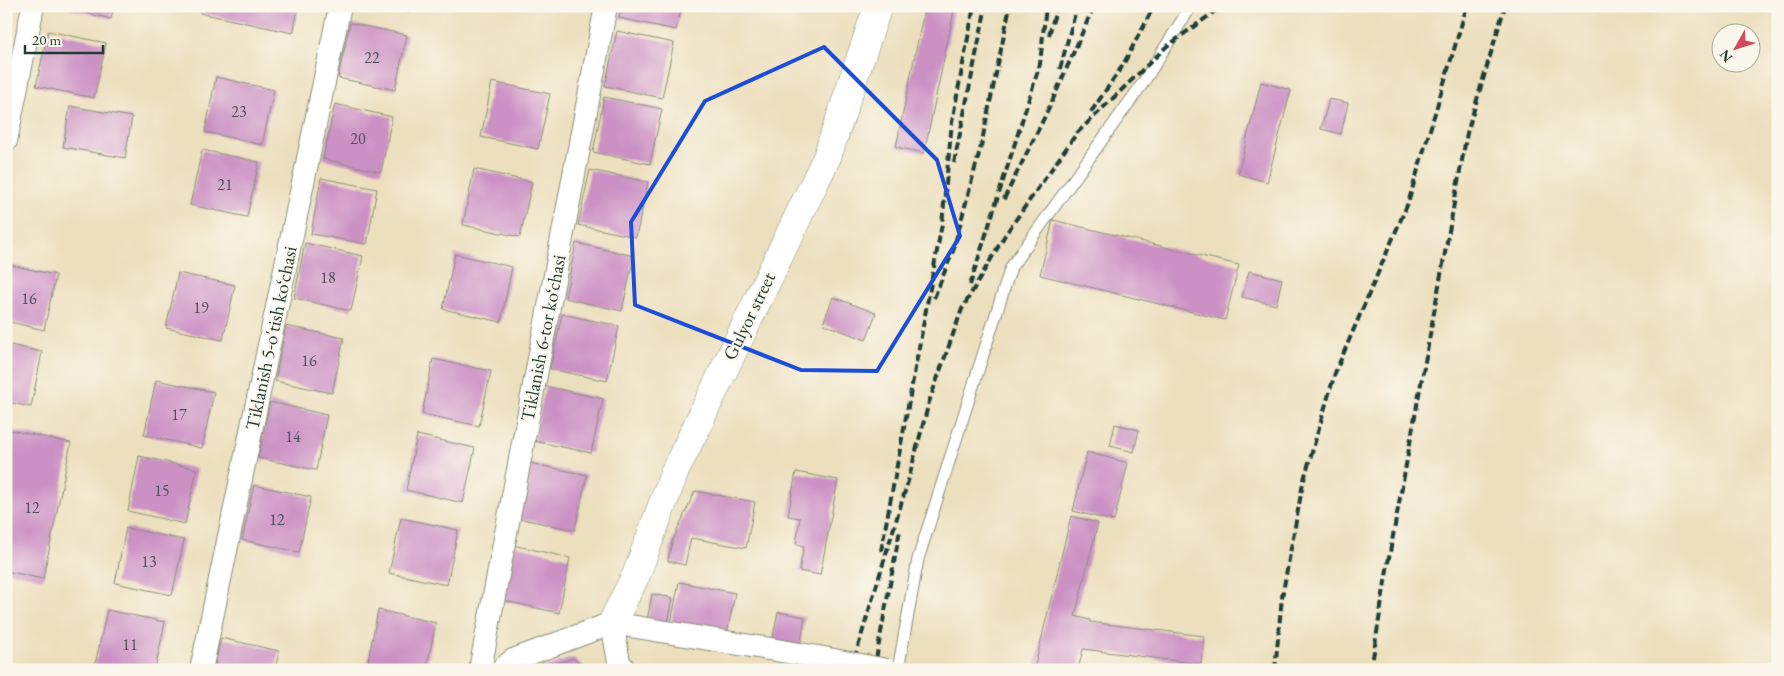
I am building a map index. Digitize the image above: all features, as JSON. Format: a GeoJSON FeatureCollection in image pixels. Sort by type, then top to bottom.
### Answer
{"type":"FeatureCollection","features":[{"type":"Feature","properties":{"kind":"street"},"geometry":{"type":"LineString","coordinates":[[6,141],[33,6]]}},
{"type":"Feature","properties":{"kind":"street","name":"Tiklanish 5-o'tish ko‘chasi"},"geometry":{"type":"LineString","coordinates":[[202,670],[340,6]]}},
{"type":"Feature","properties":{"kind":"street","name":"Tiklanish 6-tor ko‘chasi"},"geometry":{"type":"LineString","coordinates":[[480,670],[606,6]]}},
{"type":"Feature","properties":{"kind":"street","name":"Gulyor street"},"geometry":{"type":"LineString","coordinates":[[612,623],[636,575],[675,471],[827,157],[878,6]]}},
{"type":"Feature","properties":{"kind":"street"},"geometry":{"type":"LineString","coordinates":[[612,623],[619,662],[625,670]]}},
{"type":"Feature","properties":{"kind":"street"},"geometry":{"type":"LineString","coordinates":[[501,670],[513,660],[612,623],[887,670]]}},
{"type":"Feature","properties":{"kind":"lane"},"geometry":{"type":"LineString","coordinates":[[898,670],[918,559],[1011,266],[1143,83],[1191,6]]}},
{"type":"Feature","properties":{"kind":"highlighted area"},"geometry":{"type":"Polygon","coordinates":[[[824,47],[937,160],[960,236],[877,371],[801,370],[635,305],[631,222],[705,101],[824,47]]]}},
{"type":"Feature","properties":{"kind":"building"},"geometry":{"type":"Polygon","coordinates":[[[57,6],[114,6],[111,19],[57,6]]]}},
{"type":"Feature","properties":{"kind":"building"},"geometry":{"type":"Polygon","coordinates":[[[201,6],[299,6],[293,33],[200,13],[201,6]]]}},
{"type":"Feature","properties":{"kind":"building"},"geometry":{"type":"Polygon","coordinates":[[[388,6],[411,6],[410,12],[388,6]]]}},
{"type":"Feature","properties":{"kind":"building"},"geometry":{"type":"Polygon","coordinates":[[[621,6],[682,6],[676,30],[619,18],[621,6]]]}},
{"type":"Feature","properties":{"kind":"building"},"geometry":{"type":"Polygon","coordinates":[[[925,6],[955,6],[924,153],[896,147],[925,6]]]}},
{"type":"Feature","properties":{"kind":"building"},"geometry":{"type":"Polygon","coordinates":[[[350,23],[407,35],[395,90],[338,78],[350,23]]]}},
{"type":"Feature","properties":{"kind":"building"},"geometry":{"type":"Polygon","coordinates":[[[48,31],[106,43],[94,98],[36,86],[48,31]]]}},
{"type":"Feature","properties":{"kind":"building"},"geometry":{"type":"Polygon","coordinates":[[[617,31],[674,43],[662,98],[605,86],[617,31]]]}},
{"type":"Feature","properties":{"kind":"building"},"geometry":{"type":"Polygon","coordinates":[[[216,77],[274,90],[262,145],[205,132],[216,77]]]}},
{"type":"Feature","properties":{"kind":"building"},"geometry":{"type":"Polygon","coordinates":[[[492,82],[550,94],[538,149],[481,137],[492,82]]]}},
{"type":"Feature","properties":{"kind":"building"},"geometry":{"type":"Polygon","coordinates":[[[1261,82],[1291,90],[1267,182],[1238,174],[1261,82]]]}},
{"type":"Feature","properties":{"kind":"building"},"geometry":{"type":"Polygon","coordinates":[[[604,97],[662,109],[650,164],[593,152],[604,97]]]}},
{"type":"Feature","properties":{"kind":"building"},"geometry":{"type":"Polygon","coordinates":[[[1329,99],[1348,103],[1341,134],[1321,129],[1329,99]]]}},
{"type":"Feature","properties":{"kind":"building"},"geometry":{"type":"Polygon","coordinates":[[[335,104],[392,117],[381,172],[323,159],[335,104]]]}},
{"type":"Feature","properties":{"kind":"building"},"geometry":{"type":"Polygon","coordinates":[[[70,106],[132,117],[125,158],[63,147],[70,106]]]}},
{"type":"Feature","properties":{"kind":"building"},"geometry":{"type":"Polygon","coordinates":[[[202,150],[259,162],[247,217],[190,205],[202,150]]]}},
{"type":"Feature","properties":{"kind":"building"},"geometry":{"type":"Polygon","coordinates":[[[474,169],[532,182],[520,237],[463,225],[474,169]]]}},
{"type":"Feature","properties":{"kind":"building"},"geometry":{"type":"Polygon","coordinates":[[[590,170],[648,182],[636,237],[578,225],[590,170]]]}},
{"type":"Feature","properties":{"kind":"building"},"geometry":{"type":"Polygon","coordinates":[[[321,178],[377,189],[367,244],[311,234],[321,178]]]}},
{"type":"Feature","properties":{"kind":"building"},"geometry":{"type":"Polygon","coordinates":[[[1053,220],[1239,265],[1225,320],[1040,275],[1053,220]]]}},
{"type":"Feature","properties":{"kind":"building"},"geometry":{"type":"Polygon","coordinates":[[[305,243],[363,256],[351,311],[294,298],[305,243]]]}},
{"type":"Feature","properties":{"kind":"building"},"geometry":{"type":"Polygon","coordinates":[[[576,243],[634,256],[622,311],[565,298],[576,243]]]}},
{"type":"Feature","properties":{"kind":"building"},"geometry":{"type":"Polygon","coordinates":[[[455,254],[512,267],[501,322],[443,309],[455,254]]]}},
{"type":"Feature","properties":{"kind":"building"},"geometry":{"type":"Polygon","coordinates":[[[6,264],[56,275],[44,330],[6,321],[6,264]]]}},
{"type":"Feature","properties":{"kind":"building"},"geometry":{"type":"Polygon","coordinates":[[[1249,271],[1282,279],[1276,305],[1242,297],[1249,271]]]}},
{"type":"Feature","properties":{"kind":"building"},"geometry":{"type":"Polygon","coordinates":[[[178,273],[235,285],[223,340],[166,328],[178,273]]]}},
{"type":"Feature","properties":{"kind":"building"},"geometry":{"type":"Polygon","coordinates":[[[833,297],[876,313],[866,340],[823,324],[833,297]]]}},
{"type":"Feature","properties":{"kind":"building"},"geometry":{"type":"Polygon","coordinates":[[[562,314],[619,326],[607,381],[550,369],[562,314]]]}},
{"type":"Feature","properties":{"kind":"building"},"geometry":{"type":"Polygon","coordinates":[[[286,326],[344,338],[332,393],[275,381],[286,326]]]}},
{"type":"Feature","properties":{"kind":"building"},"geometry":{"type":"Polygon","coordinates":[[[6,344],[42,352],[31,407],[6,402],[6,344]]]}},
{"type":"Feature","properties":{"kind":"building"},"geometry":{"type":"Polygon","coordinates":[[[433,359],[491,371],[479,426],[422,414],[433,359]]]}},
{"type":"Feature","properties":{"kind":"building"},"geometry":{"type":"Polygon","coordinates":[[[156,380],[214,392],[202,448],[144,435],[156,380]]]}},
{"type":"Feature","properties":{"kind":"building"},"geometry":{"type":"Polygon","coordinates":[[[545,386],[603,399],[591,453],[534,441],[545,386]]]}},
{"type":"Feature","properties":{"kind":"building"},"geometry":{"type":"Polygon","coordinates":[[[270,402],[327,415],[316,470],[258,458],[270,402]]]}},
{"type":"Feature","properties":{"kind":"building"},"geometry":{"type":"Polygon","coordinates":[[[1115,424],[1139,430],[1134,452],[1110,446],[1115,424]]]}},
{"type":"Feature","properties":{"kind":"building"},"geometry":{"type":"Polygon","coordinates":[[[6,429],[71,443],[43,579],[6,571],[6,429]]]}},
{"type":"Feature","properties":{"kind":"building"},"geometry":{"type":"Polygon","coordinates":[[[417,435],[475,448],[463,503],[406,490],[417,435]]]}},
{"type":"Feature","properties":{"kind":"building"},"geometry":{"type":"Polygon","coordinates":[[[1087,452],[1128,463],[1114,521],[1073,511],[1087,452]]]}},
{"type":"Feature","properties":{"kind":"building"},"geometry":{"type":"Polygon","coordinates":[[[139,456],[197,469],[185,524],[128,511],[139,456]]]}},
{"type":"Feature","properties":{"kind":"building"},"geometry":{"type":"Polygon","coordinates":[[[529,463],[587,475],[575,530],[517,518],[529,463]]]}},
{"type":"Feature","properties":{"kind":"building"},"geometry":{"type":"Polygon","coordinates":[[[796,472],[838,480],[820,575],[799,571],[804,546],[796,544],[800,518],[788,516],[796,472]]]}},
{"type":"Feature","properties":{"kind":"building"},"geometry":{"type":"Polygon","coordinates":[[[254,485],[311,497],[299,552],[242,540],[254,485]]]}},
{"type":"Feature","properties":{"kind":"building"},"geometry":{"type":"Polygon","coordinates":[[[695,491],[755,502],[746,548],[691,538],[685,565],[668,561],[672,542],[695,491]]]}},
{"type":"Feature","properties":{"kind":"building"},"geometry":{"type":"Polygon","coordinates":[[[1071,516],[1098,523],[1075,616],[1090,620],[1090,622],[1204,636],[1201,664],[1083,649],[1078,670],[1034,670],[1071,516]]]}},
{"type":"Feature","properties":{"kind":"building"},"geometry":{"type":"Polygon","coordinates":[[[401,518],[458,530],[447,585],[389,573],[401,518]]]}},
{"type":"Feature","properties":{"kind":"building"},"geometry":{"type":"Polygon","coordinates":[[[126,528],[184,540],[172,595],[115,583],[126,528]]]}},
{"type":"Feature","properties":{"kind":"building"},"geometry":{"type":"Polygon","coordinates":[[[513,545],[570,558],[559,613],[501,600],[513,545]]]}},
{"type":"Feature","properties":{"kind":"building"},"geometry":{"type":"Polygon","coordinates":[[[679,582],[735,593],[726,639],[670,628],[679,582]]]}},
{"type":"Feature","properties":{"kind":"building"},"geometry":{"type":"Polygon","coordinates":[[[652,594],[673,598],[668,624],[647,620],[652,594]]]}},
{"type":"Feature","properties":{"kind":"building"},"geometry":{"type":"Polygon","coordinates":[[[107,610],[165,622],[155,670],[117,670],[95,665],[107,610]]]}},
{"type":"Feature","properties":{"kind":"building"},"geometry":{"type":"Polygon","coordinates":[[[378,610],[436,623],[426,670],[386,670],[367,666],[378,610]]]}},
{"type":"Feature","properties":{"kind":"building"},"geometry":{"type":"Polygon","coordinates":[[[778,612],[805,617],[799,652],[771,647],[778,612]]]}},
{"type":"Feature","properties":{"kind":"building"},"geometry":{"type":"Polygon","coordinates":[[[221,638],[279,651],[275,670],[214,670],[221,638]]]}},
{"type":"Feature","properties":{"kind":"building"},"geometry":{"type":"Polygon","coordinates":[[[573,658],[588,670],[539,670],[539,669],[573,658]]]}},
{"type":"Feature","properties":{"kind":"railway"},"geometry":{"type":"LineString","coordinates":[[881,551],[942,224],[952,122],[974,6]]}},
{"type":"Feature","properties":{"kind":"railway"},"geometry":{"type":"LineString","coordinates":[[954,163],[986,6]]}},
{"type":"Feature","properties":{"kind":"railway"},"geometry":{"type":"LineString","coordinates":[[934,298],[953,251],[981,146],[1010,6]]}},
{"type":"Feature","properties":{"kind":"railway"},"geometry":{"type":"LineString","coordinates":[[970,285],[1040,64],[1046,6]]}},
{"type":"Feature","properties":{"kind":"railway"},"geometry":{"type":"LineString","coordinates":[[1049,35],[1057,6]]}},
{"type":"Feature","properties":{"kind":"railway"},"geometry":{"type":"LineString","coordinates":[[1060,69],[1077,6]]}},
{"type":"Feature","properties":{"kind":"railway"},"geometry":{"type":"LineString","coordinates":[[1004,199],[1050,106],[1094,6]]}},
{"type":"Feature","properties":{"kind":"railway"},"geometry":{"type":"LineString","coordinates":[[1091,112],[1123,65],[1154,6]]}},
{"type":"Feature","properties":{"kind":"railway"},"geometry":{"type":"LineString","coordinates":[[851,670],[908,481],[929,402],[962,309],[1005,235],[1077,133],[1166,47],[1222,6]]}},
{"type":"Feature","properties":{"kind":"railway"},"geometry":{"type":"LineString","coordinates":[[1275,670],[1282,597],[1303,483],[1335,373],[1408,203],[1467,6]]}},
{"type":"Feature","properties":{"kind":"railway"},"geometry":{"type":"LineString","coordinates":[[1371,670],[1388,563],[1467,133],[1505,6]]}},
{"type":"Feature","properties":{"kind":"railway"},"geometry":{"type":"LineString","coordinates":[[874,670],[900,530]]}}]}
